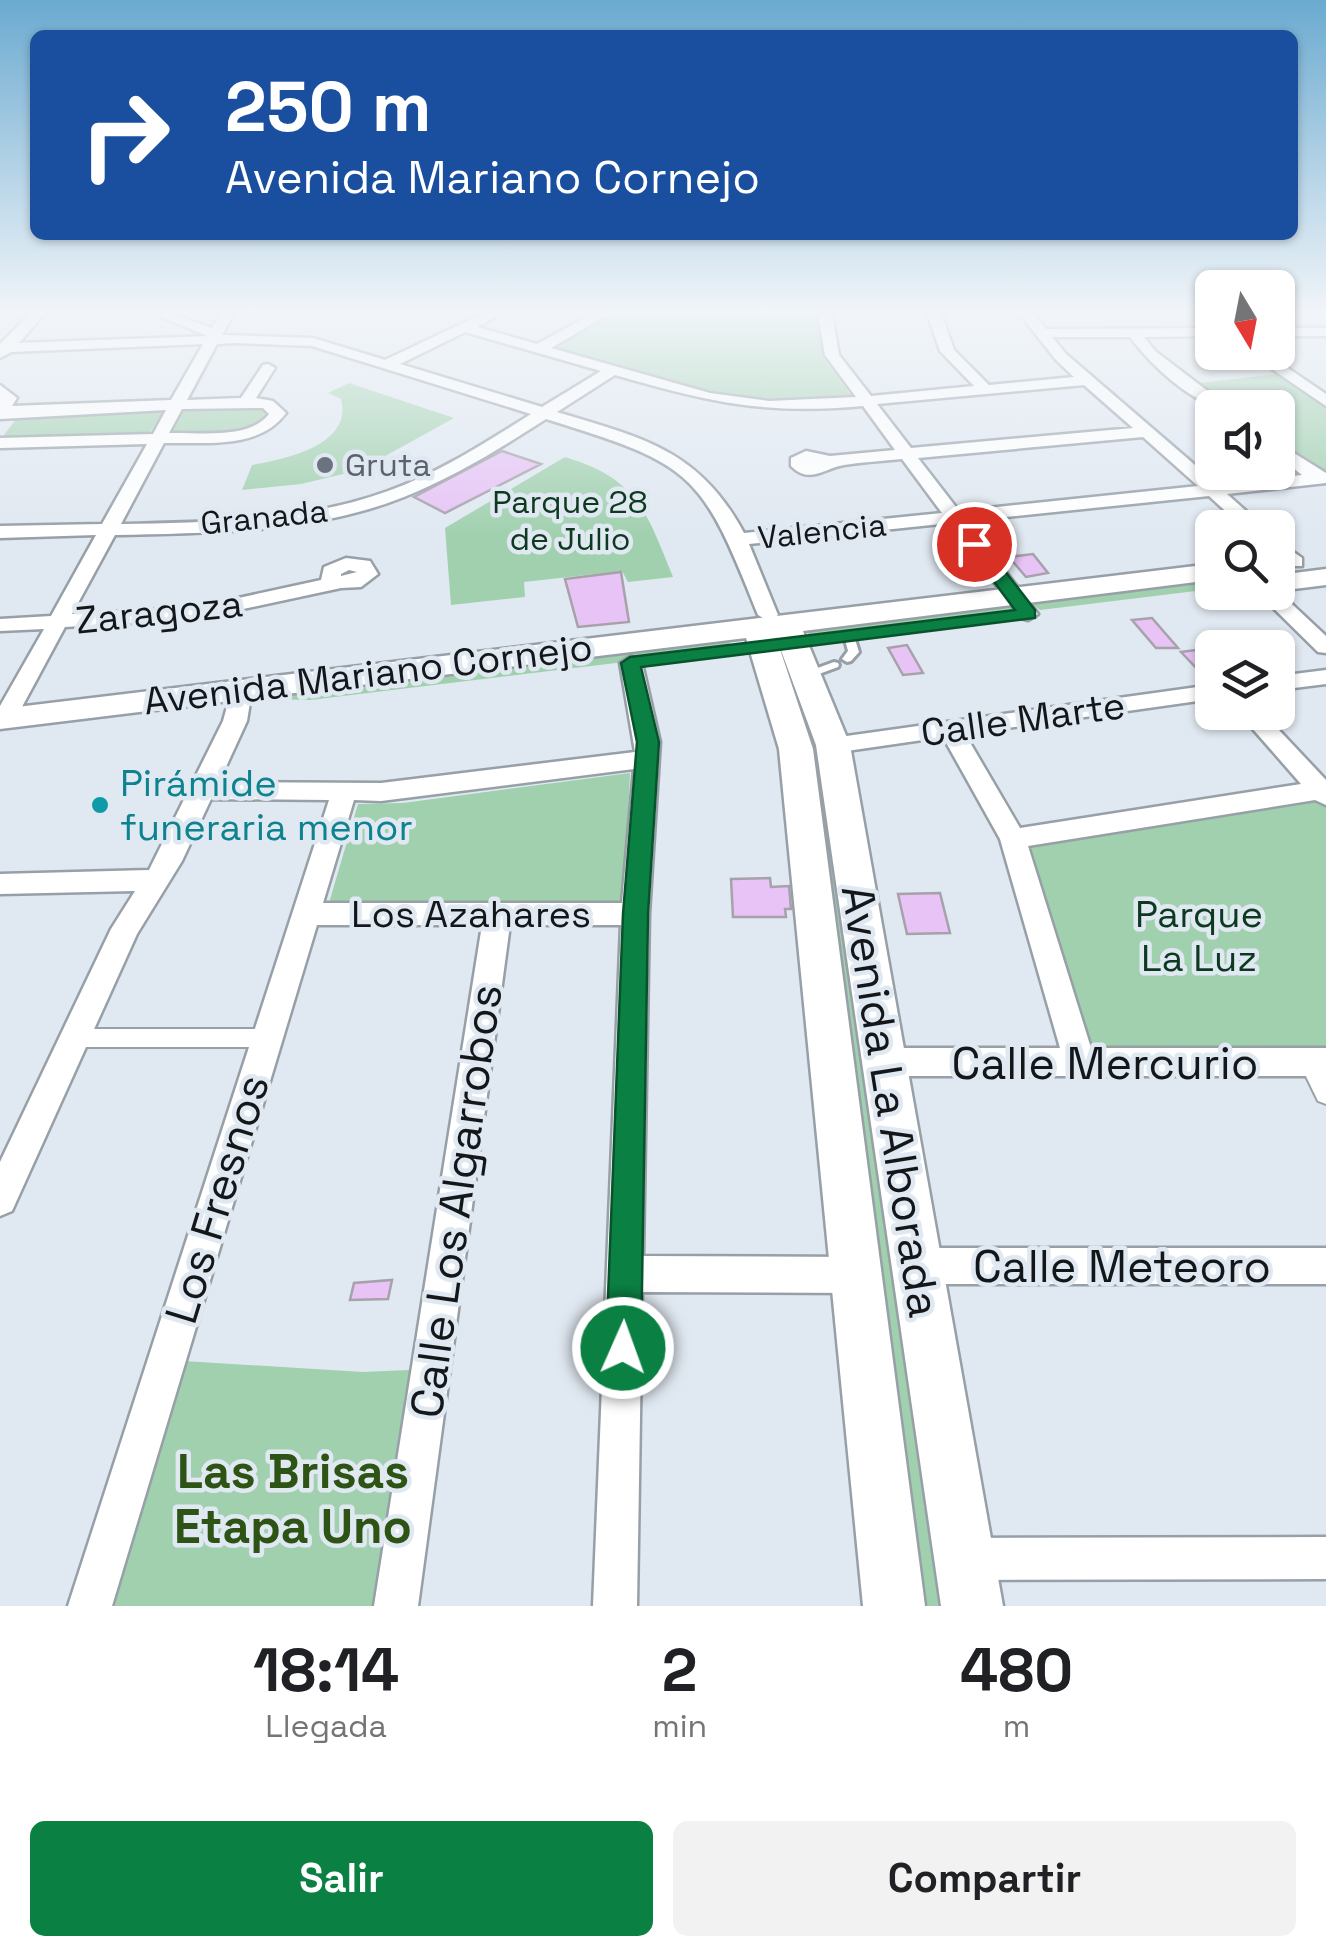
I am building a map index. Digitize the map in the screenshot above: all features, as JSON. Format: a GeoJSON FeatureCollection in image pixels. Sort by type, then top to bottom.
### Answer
{"type":"FeatureCollection","features":[{"type":"Feature","properties":{"kind":"main road"},"geometry":{"type":"LineString","coordinates":[[1295,563],[1326,559]]}},
{"type":"Feature","properties":{"kind":"main road"},"geometry":{"type":"LineString","coordinates":[[1295,568],[1326,577]]}},
{"type":"Feature","properties":{"kind":"main road","name":"Avenida Mariano Cornejo"},"geometry":{"type":"LineString","coordinates":[[2,724],[630,663],[774,631],[848,648],[1021,605],[1195,575]]}},
{"type":"Feature","properties":{"kind":"main road","name":"Avenida Mariano Cornejo"},"geometry":{"type":"LineString","coordinates":[[240,700],[774,631],[1021,605],[1195,592]]}},
{"type":"Feature","properties":{"kind":"main road","name":"Avenida La Alborada"},"geometry":{"type":"LineString","coordinates":[[774,631],[821,670],[972,1606]]}},
{"type":"Feature","properties":{"kind":"main road","name":"Avenida La Alborada"},"geometry":{"type":"LineString","coordinates":[[774,631],[796,749],[894,1606]]}},
{"type":"Feature","properties":{"kind":"street"},"geometry":{"type":"LineString","coordinates":[[2,724],[186,388]]}},
{"type":"Feature","properties":{"kind":"street"},"geometry":{"type":"LineString","coordinates":[[246,402],[255,388]]}},
{"type":"Feature","properties":{"kind":"street"},"geometry":{"type":"LineString","coordinates":[[470,388],[651,447],[684,464],[709,486],[774,631]]}},
{"type":"Feature","properties":{"kind":"street","name":"Granada"},"geometry":{"type":"LineString","coordinates":[[0,532],[278,520],[378,500],[414,487],[582,388]]}},
{"type":"Feature","properties":{"kind":"street"},"geometry":{"type":"LineString","coordinates":[[676,388],[750,404],[812,406],[984,388]]}},
{"type":"Feature","properties":{"kind":"street"},"geometry":{"type":"LineString","coordinates":[[856,388],[1021,605]]}},
{"type":"Feature","properties":{"kind":"street"},"geometry":{"type":"LineString","coordinates":[[1094,388],[1195,474]]}},
{"type":"Feature","properties":{"kind":"street"},"geometry":{"type":"LineString","coordinates":[[0,390],[9,398],[1,412]]}},
{"type":"Feature","properties":{"kind":"street"},"geometry":{"type":"LineString","coordinates":[[0,444],[245,435],[278,418],[272,406],[246,402],[1,412]]}},
{"type":"Feature","properties":{"kind":"street"},"geometry":{"type":"LineString","coordinates":[[829,462],[1146,432]]}},
{"type":"Feature","properties":{"kind":"street"},"geometry":{"type":"LineString","coordinates":[[1295,460],[1322,478]]}},
{"type":"Feature","properties":{"kind":"street","name":"Valencia"},"geometry":{"type":"LineString","coordinates":[[1295,481],[1322,478]]}},
{"type":"Feature","properties":{"kind":"street"},"geometry":{"type":"LineString","coordinates":[[1213,490],[1236,510]]}},
{"type":"Feature","properties":{"kind":"street","name":"Valencia"},"geometry":{"type":"LineString","coordinates":[[736,540],[1213,490]]}},
{"type":"Feature","properties":{"kind":"street","name":"Zaragoza"},"geometry":{"type":"LineString","coordinates":[[0,624],[197,613],[327,583]]}},
{"type":"Feature","properties":{"kind":"street"},"geometry":{"type":"LineString","coordinates":[[1286,610],[1326,647]]}},
{"type":"Feature","properties":{"kind":"street"},"geometry":{"type":"LineString","coordinates":[[615,1606],[636,914],[647,724],[630,663]]}},
{"type":"Feature","properties":{"kind":"street"},"geometry":{"type":"LineString","coordinates":[[1295,681],[1326,676]]}},
{"type":"Feature","properties":{"kind":"street","name":"Calle Marte"},"geometry":{"type":"LineString","coordinates":[[833,745],[1195,694]]}},
{"type":"Feature","properties":{"kind":"street"},"geometry":{"type":"LineString","coordinates":[[0,1199],[125,929],[156,880],[203,790],[240,700]]}},
{"type":"Feature","properties":{"kind":"street"},"geometry":{"type":"LineString","coordinates":[[950,729],[1013,838],[1080,1062]]}},
{"type":"Feature","properties":{"kind":"street"},"geometry":{"type":"LineString","coordinates":[[1265,730],[1324,793]]}},
{"type":"Feature","properties":{"kind":"street"},"geometry":{"type":"LineString","coordinates":[[203,790],[344,792],[445,786],[646,759]]}},
{"type":"Feature","properties":{"kind":"street","name":"Los Fresnos"},"geometry":{"type":"LineString","coordinates":[[90,1606],[344,792]]}},
{"type":"Feature","properties":{"kind":"street"},"geometry":{"type":"LineString","coordinates":[[1013,838],[1324,793]]}},
{"type":"Feature","properties":{"kind":"street"},"geometry":{"type":"LineString","coordinates":[[0,884],[156,880]]}},
{"type":"Feature","properties":{"kind":"street","name":"Los Azahares"},"geometry":{"type":"LineString","coordinates":[[306,914],[636,914]]}},
{"type":"Feature","properties":{"kind":"street","name":"Calle Los Algarrobos"},"geometry":{"type":"LineString","coordinates":[[396,1606],[498,914]]}},
{"type":"Feature","properties":{"kind":"street"},"geometry":{"type":"LineString","coordinates":[[75,1038],[267,1038]]}},
{"type":"Feature","properties":{"kind":"street","name":"Calle Mercurio"},"geometry":{"type":"LineString","coordinates":[[884,1062],[1319,1063]]}},
{"type":"Feature","properties":{"kind":"street"},"geometry":{"type":"LineString","coordinates":[[1319,1063],[1326,1094]]}},
{"type":"Feature","properties":{"kind":"street","name":"Calle Meteoro"},"geometry":{"type":"LineString","coordinates":[[917,1266],[1326,1266]]}},
{"type":"Feature","properties":{"kind":"street"},"geometry":{"type":"LineString","coordinates":[[626,1274],[856,1275]]}},
{"type":"Feature","properties":{"kind":"street"},"geometry":{"type":"LineString","coordinates":[[964,1559],[1326,1558]]}},
{"type":"Feature","properties":{"kind":"green space"},"geometry":{"type":"Polygon","coordinates":[[[339,388],[364,388],[454,418],[360,470],[301,484],[242,490],[252,465],[297,454],[327,439],[337,428],[342,415],[341,399],[328,393],[339,388]]]}},
{"type":"Feature","properties":{"kind":"green space"},"geometry":{"type":"Polygon","coordinates":[[[699,388],[846,388],[853,398],[775,399],[699,388]]]}},
{"type":"Feature","properties":{"kind":"green space"},"geometry":{"type":"Polygon","coordinates":[[[1205,388],[1299,388],[1326,406],[1326,474],[1319,475],[1295,456],[1295,390],[1205,388]]]}},
{"type":"Feature","properties":{"kind":"green space"},"geometry":{"type":"Polygon","coordinates":[[[182,408],[264,408],[270,413],[262,425],[233,433],[168,435],[182,408]]]}},
{"type":"Feature","properties":{"kind":"green space"},"geometry":{"type":"Polygon","coordinates":[[[164,410],[148,436],[0,440],[20,414],[164,410]]]}},
{"type":"Feature","properties":{"kind":"green space","name":"Parque 28 de Julio"},"geometry":{"type":"Polygon","coordinates":[[[565,457],[609,476],[636,500],[673,577],[628,582],[622,571],[524,582],[525,597],[451,605],[445,528],[565,457]]]}},
{"type":"Feature","properties":{"kind":"green space"},"geometry":{"type":"Polygon","coordinates":[[[1195,580],[1195,591],[1040,610],[1028,600],[1195,580]]]}},
{"type":"Feature","properties":{"kind":"green space"},"geometry":{"type":"Polygon","coordinates":[[[1012,605],[1018,613],[811,639],[806,629],[1012,605]]]}},
{"type":"Feature","properties":{"kind":"green space"},"geometry":{"type":"Polygon","coordinates":[[[727,638],[732,649],[310,700],[266,699],[267,690],[727,638]]]}},
{"type":"Feature","properties":{"kind":"green space"},"geometry":{"type":"Polygon","coordinates":[[[789,655],[822,745],[950,1606],[908,1606],[770,657],[789,655]]]}},
{"type":"Feature","properties":{"kind":"green space"},"geometry":{"type":"Polygon","coordinates":[[[630,773],[624,902],[329,903],[358,804],[403,803],[630,773]]]}},
{"type":"Feature","properties":{"kind":"green space","name":"Parque La Luz"},"geometry":{"type":"Polygon","coordinates":[[[1326,796],[1326,1062],[1080,1062],[1013,839],[1326,796]]]}},
{"type":"Feature","properties":{"kind":"green space"},"geometry":{"type":"Polygon","coordinates":[[[167,1360],[363,1372],[431,1369],[396,1606],[114,1606],[167,1360]]]}},
{"type":"Feature","properties":{"kind":"building"},"geometry":{"type":"Polygon","coordinates":[[[502,451],[541,464],[445,513],[414,497],[502,451]]]}},
{"type":"Feature","properties":{"kind":"building"},"geometry":{"type":"Polygon","coordinates":[[[1033,554],[1048,573],[1026,577],[1009,557],[1033,554]]]}},
{"type":"Feature","properties":{"kind":"building"},"geometry":{"type":"Polygon","coordinates":[[[621,572],[629,622],[578,627],[565,579],[621,572]]]}},
{"type":"Feature","properties":{"kind":"building"},"geometry":{"type":"Polygon","coordinates":[[[1152,618],[1178,648],[1156,648],[1132,620],[1152,618]]]}},
{"type":"Feature","properties":{"kind":"building"},"geometry":{"type":"Polygon","coordinates":[[[907,645],[923,673],[903,675],[888,648],[907,645]]]}},
{"type":"Feature","properties":{"kind":"building"},"geometry":{"type":"Polygon","coordinates":[[[1195,650],[1195,667],[1181,652],[1195,650]]]}},
{"type":"Feature","properties":{"kind":"building"},"geometry":{"type":"Polygon","coordinates":[[[770,878],[771,887],[789,886],[791,909],[785,909],[786,917],[733,917],[731,879],[770,878]]]}},
{"type":"Feature","properties":{"kind":"building"},"geometry":{"type":"Polygon","coordinates":[[[940,893],[950,933],[907,934],[898,894],[940,893]]]}},
{"type":"Feature","properties":{"kind":"building"},"geometry":{"type":"Polygon","coordinates":[[[392,1280],[388,1299],[350,1300],[354,1283],[392,1280]]]}},
{"type":"Feature","properties":{"kind":"place","name":"Gruta"},"geometry":{"type":"Point","coordinates":[325,465]}},
{"type":"Feature","properties":{"kind":"place","name":"Pirámide funeraria menor"},"geometry":{"type":"Point","coordinates":[100,805]}},
{"type":"Feature","properties":{"kind":"district","name":"Las Brisas Etapa Uno"},"geometry":{"type":"Point","coordinates":[293,1498]}},
{"type":"Feature","properties":{"kind":"route"},"geometry":{"type":"LineString","coordinates":[[623,1348],[636,914],[648,742],[647,724],[630,663],[1028,614],[974,544]]}}]}
